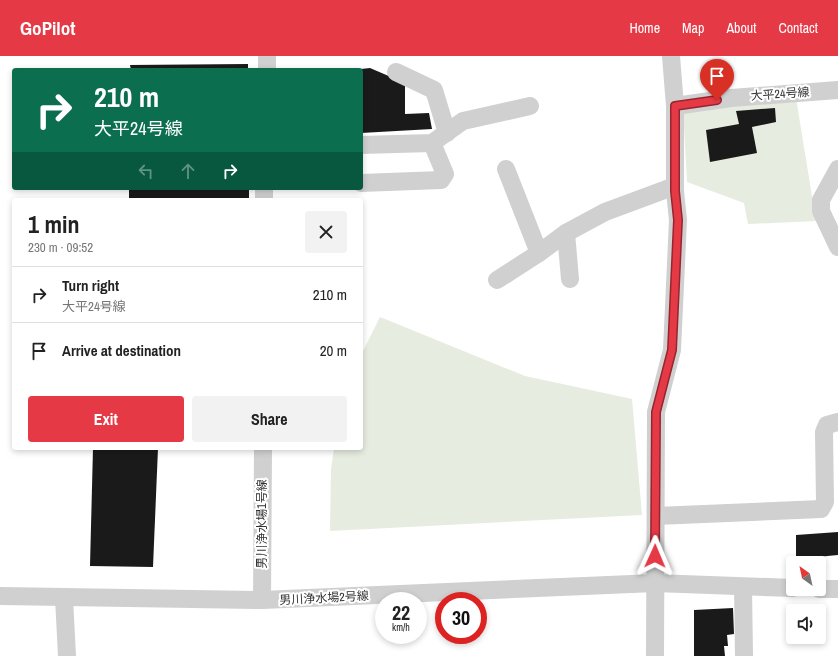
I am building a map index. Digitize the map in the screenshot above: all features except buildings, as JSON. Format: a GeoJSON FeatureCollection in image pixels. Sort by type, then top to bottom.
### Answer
{"type":"FeatureCollection","features":[{"type":"Feature","properties":{"kind":"street"},"geometry":{"type":"LineString","coordinates":[[267,68],[268,56]]}},
{"type":"Feature","properties":{"kind":"street"},"geometry":{"type":"LineString","coordinates":[[655,656],[656,412],[672,350],[678,220],[675,186],[675,106],[671,56]]}},
{"type":"Feature","properties":{"kind":"street"},"geometry":{"type":"LineString","coordinates":[[396,72],[434,90],[447,133]]}},
{"type":"Feature","properties":{"kind":"street","name":"大平24号線"},"geometry":{"type":"LineString","coordinates":[[675,106],[731,98],[838,90]]}},
{"type":"Feature","properties":{"kind":"street"},"geometry":{"type":"LineString","coordinates":[[363,145],[432,143],[464,121],[530,106]]}},
{"type":"Feature","properties":{"kind":"street"},"geometry":{"type":"LineString","coordinates":[[363,183],[441,180],[445,174],[432,143]]}},
{"type":"Feature","properties":{"kind":"street"},"geometry":{"type":"LineString","coordinates":[[506,169],[539,253]]}},
{"type":"Feature","properties":{"kind":"street"},"geometry":{"type":"LineString","coordinates":[[838,169],[821,200],[821,212],[834,229],[838,247]]}},
{"type":"Feature","properties":{"kind":"street"},"geometry":{"type":"LineString","coordinates":[[497,280],[539,253],[566,233],[604,212],[675,186]]}},
{"type":"Feature","properties":{"kind":"street"},"geometry":{"type":"LineString","coordinates":[[566,233],[570,279]]}},
{"type":"Feature","properties":{"kind":"street"},"geometry":{"type":"LineString","coordinates":[[656,516],[821,509],[825,502],[824,432],[827,425],[838,422]]}},
{"type":"Feature","properties":{"kind":"street","name":"男川浄水場1号線"},"geometry":{"type":"LineString","coordinates":[[262,600],[263,450]]}},
{"type":"Feature","properties":{"kind":"street","name":"男川浄水場2号線"},"geometry":{"type":"LineString","coordinates":[[0,596],[262,600],[655,583],[786,588]]}},
{"type":"Feature","properties":{"kind":"street"},"geometry":{"type":"LineString","coordinates":[[743,587],[744,656]]}},
{"type":"Feature","properties":{"kind":"street"},"geometry":{"type":"LineString","coordinates":[[826,589],[838,589]]}},
{"type":"Feature","properties":{"kind":"street"},"geometry":{"type":"LineString","coordinates":[[64,598],[67,656]]}},
{"type":"Feature","properties":{"kind":"shaded area"},"geometry":{"type":"Polygon","coordinates":[[[796,98],[816,221],[748,224],[744,203],[687,182],[683,107],[796,98]]]}},
{"type":"Feature","properties":{"kind":"shaded area"},"geometry":{"type":"Polygon","coordinates":[[[380,317],[525,376],[632,399],[642,515],[330,531],[331,469],[334,450],[363,450],[363,351],[380,317]]]}},
{"type":"Feature","properties":{"kind":"route"},"geometry":{"type":"LineString","coordinates":[[655,556],[656,412],[672,350],[678,220],[675,191],[675,106],[717,100]]}}]}
